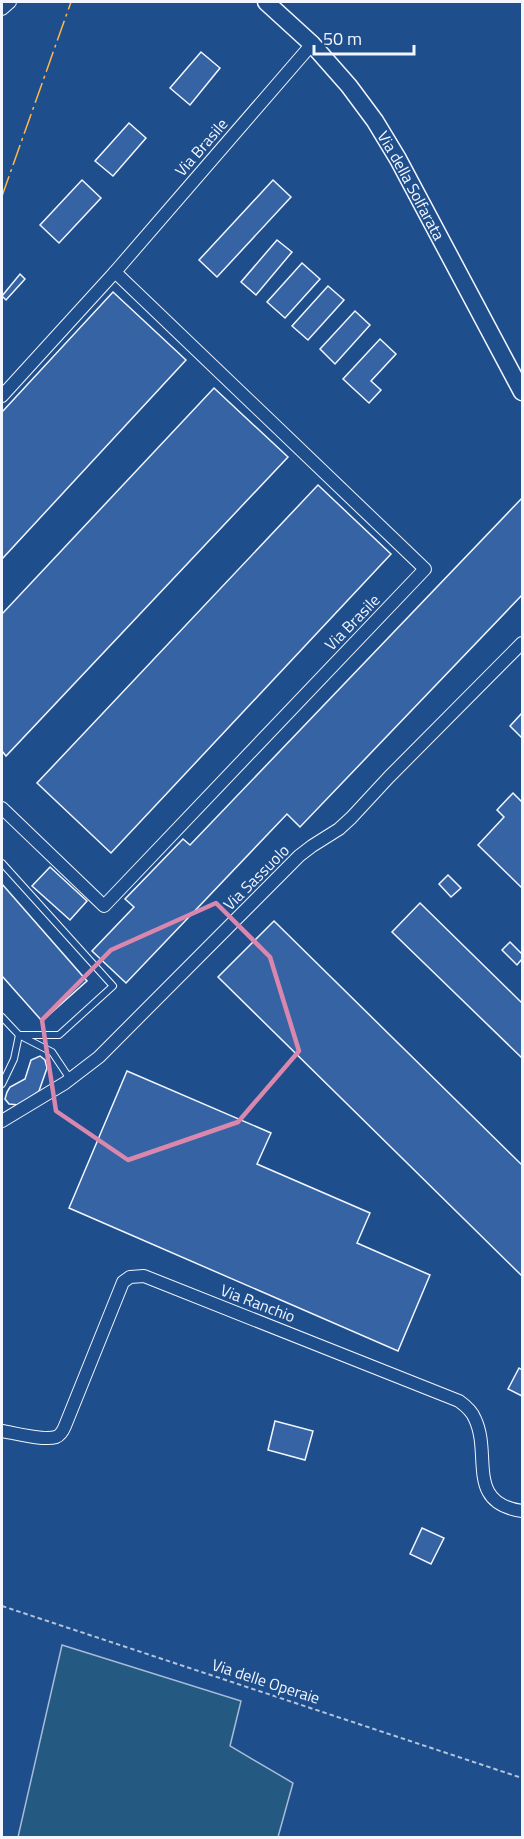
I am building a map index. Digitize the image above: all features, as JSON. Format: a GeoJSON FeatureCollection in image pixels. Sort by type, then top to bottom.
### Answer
{"type":"FeatureCollection","features":[{"type":"Feature","properties":{"kind":"main road","name":"Via della Solfarata"},"geometry":{"type":"LineString","coordinates":[[266,2],[312,44],[349,86],[375,121],[398,159],[522,392]]}},
{"type":"Feature","properties":{"kind":"street"},"geometry":{"type":"LineString","coordinates":[[2,9],[10,2]]}},
{"type":"Feature","properties":{"kind":"street","name":"Via Brasile"},"geometry":{"type":"LineString","coordinates":[[2,396],[115,272],[312,44]]}},
{"type":"Feature","properties":{"kind":"street","name":"Via Brasile"},"geometry":{"type":"LineString","coordinates":[[2,808],[104,906],[425,569],[115,272]]}},
{"type":"Feature","properties":{"kind":"street","name":"Via Sassuolo"},"geometry":{"type":"LineString","coordinates":[[2,1121],[70,1080],[99,1057],[299,856],[339,829],[351,818],[522,643]]}},
{"type":"Feature","properties":{"kind":"street","name":"Via Ranchio"},"geometry":{"type":"LineString","coordinates":[[2,1431],[45,1438],[60,1434],[123,1282],[130,1277],[144,1276],[459,1401],[472,1413],[478,1425],[484,1481],[489,1494],[504,1506],[522,1510]]}},
{"type":"Feature","properties":{"kind":"lane"},"geometry":{"type":"LineString","coordinates":[[2,863],[113,986],[59,1035],[19,1035]]}},
{"type":"Feature","properties":{"kind":"lane"},"geometry":{"type":"LineString","coordinates":[[2,1017],[19,1035],[52,1052],[70,1080]]}},
{"type":"Feature","properties":{"kind":"lane"},"geometry":{"type":"LineString","coordinates":[[2,1084],[14,1059],[19,1035]]}},
{"type":"Feature","properties":{"kind":"path","name":"Via delle Operaie"},"geometry":{"type":"LineString","coordinates":[[2,1606],[522,1778]]}},
{"type":"Feature","properties":{"kind":"highlighted area"},"geometry":{"type":"Polygon","coordinates":[[[216,903],[270,957],[299,1051],[238,1122],[128,1160],[56,1111],[42,1020],[111,950],[216,903]]]}},
{"type":"Feature","properties":{"kind":"shaded area"},"geometry":{"type":"Polygon","coordinates":[[[62,1645],[241,1701],[230,1746],[293,1783],[278,1837],[18,1837],[62,1645]]]}},
{"type":"Feature","properties":{"kind":"building"},"geometry":{"type":"Polygon","coordinates":[[[201,52],[220,68],[190,105],[170,88],[201,52]]]}},
{"type":"Feature","properties":{"kind":"building"},"geometry":{"type":"Polygon","coordinates":[[[129,123],[146,138],[113,176],[95,161],[129,123]]]}},
{"type":"Feature","properties":{"kind":"building"},"geometry":{"type":"Polygon","coordinates":[[[82,180],[101,198],[59,243],[40,225],[82,180]]]}},
{"type":"Feature","properties":{"kind":"building"},"geometry":{"type":"Polygon","coordinates":[[[273,180],[291,197],[217,277],[199,260],[273,180]]]}},
{"type":"Feature","properties":{"kind":"building"},"geometry":{"type":"Polygon","coordinates":[[[277,240],[292,252],[256,295],[241,282],[277,240]]]}},
{"type":"Feature","properties":{"kind":"building"},"geometry":{"type":"Polygon","coordinates":[[[302,263],[320,279],[285,318],[267,302],[302,263]]]}},
{"type":"Feature","properties":{"kind":"building"},"geometry":{"type":"Polygon","coordinates":[[[20,274],[25,279],[6,300],[2,296],[20,274]]]}},
{"type":"Feature","properties":{"kind":"building"},"geometry":{"type":"Polygon","coordinates":[[[328,286],[344,300],[308,340],[292,326],[328,286]]]}},
{"type":"Feature","properties":{"kind":"building"},"geometry":{"type":"Polygon","coordinates":[[[113,292],[186,360],[2,559],[2,412],[113,292]]]}},
{"type":"Feature","properties":{"kind":"building"},"geometry":{"type":"Polygon","coordinates":[[[355,311],[370,325],[335,364],[320,349],[355,311]]]}},
{"type":"Feature","properties":{"kind":"building"},"geometry":{"type":"Polygon","coordinates":[[[380,339],[396,354],[371,381],[381,390],[369,403],[343,379],[380,339]]]}},
{"type":"Feature","properties":{"kind":"building"},"geometry":{"type":"Polygon","coordinates":[[[214,388],[288,457],[6,756],[2,751],[2,614],[214,388]]]}},
{"type":"Feature","properties":{"kind":"building"},"geometry":{"type":"Polygon","coordinates":[[[318,485],[391,554],[111,853],[37,783],[318,485]]]}},
{"type":"Feature","properties":{"kind":"building"},"geometry":{"type":"Polygon","coordinates":[[[522,498],[522,595],[300,827],[287,814],[126,983],[92,951],[134,907],[125,899],[183,839],[190,845],[522,498]]]}},
{"type":"Feature","properties":{"kind":"building"},"geometry":{"type":"Polygon","coordinates":[[[522,713],[522,738],[510,726],[522,713]]]}},
{"type":"Feature","properties":{"kind":"building"},"geometry":{"type":"Polygon","coordinates":[[[513,793],[522,802],[522,888],[478,845],[504,817],[497,810],[513,793]]]}},
{"type":"Feature","properties":{"kind":"building"},"geometry":{"type":"Polygon","coordinates":[[[50,867],[87,901],[70,920],[32,886],[50,867]]]}},
{"type":"Feature","properties":{"kind":"building"},"geometry":{"type":"Polygon","coordinates":[[[448,875],[461,888],[451,897],[439,884],[448,875]]]}},
{"type":"Feature","properties":{"kind":"building"},"geometry":{"type":"Polygon","coordinates":[[[2,884],[87,981],[42,1021],[2,976],[2,884]]]}},
{"type":"Feature","properties":{"kind":"building"},"geometry":{"type":"Polygon","coordinates":[[[420,903],[522,1003],[522,1058],[392,932],[420,903]]]}},
{"type":"Feature","properties":{"kind":"building"},"geometry":{"type":"Polygon","coordinates":[[[274,921],[522,1165],[522,1276],[218,977],[274,921]]]}},
{"type":"Feature","properties":{"kind":"building"},"geometry":{"type":"Polygon","coordinates":[[[510,942],[522,954],[522,959],[517,965],[502,950],[510,942]]]}},
{"type":"Feature","properties":{"kind":"building"},"geometry":{"type":"Polygon","coordinates":[[[40,1056],[45,1060],[47,1068],[39,1091],[19,1105],[9,1104],[5,1099],[10,1087],[25,1079],[31,1060],[40,1056]]]}},
{"type":"Feature","properties":{"kind":"building"},"geometry":{"type":"Polygon","coordinates":[[[127,1071],[271,1133],[257,1164],[370,1213],[357,1243],[430,1275],[398,1351],[69,1208],[127,1071]]]}},
{"type":"Feature","properties":{"kind":"building"},"geometry":{"type":"Polygon","coordinates":[[[519,1368],[522,1370],[522,1396],[508,1389],[519,1368]]]}},
{"type":"Feature","properties":{"kind":"building"},"geometry":{"type":"Polygon","coordinates":[[[275,1421],[313,1431],[305,1460],[268,1450],[275,1421]]]}},
{"type":"Feature","properties":{"kind":"building"},"geometry":{"type":"Polygon","coordinates":[[[422,1528],[444,1538],[431,1564],[410,1554],[422,1528]]]}},
{"type":"Feature","properties":{"kind":"power"},"geometry":{"type":"LineString","coordinates":[[2,196],[71,2]]}}]}
